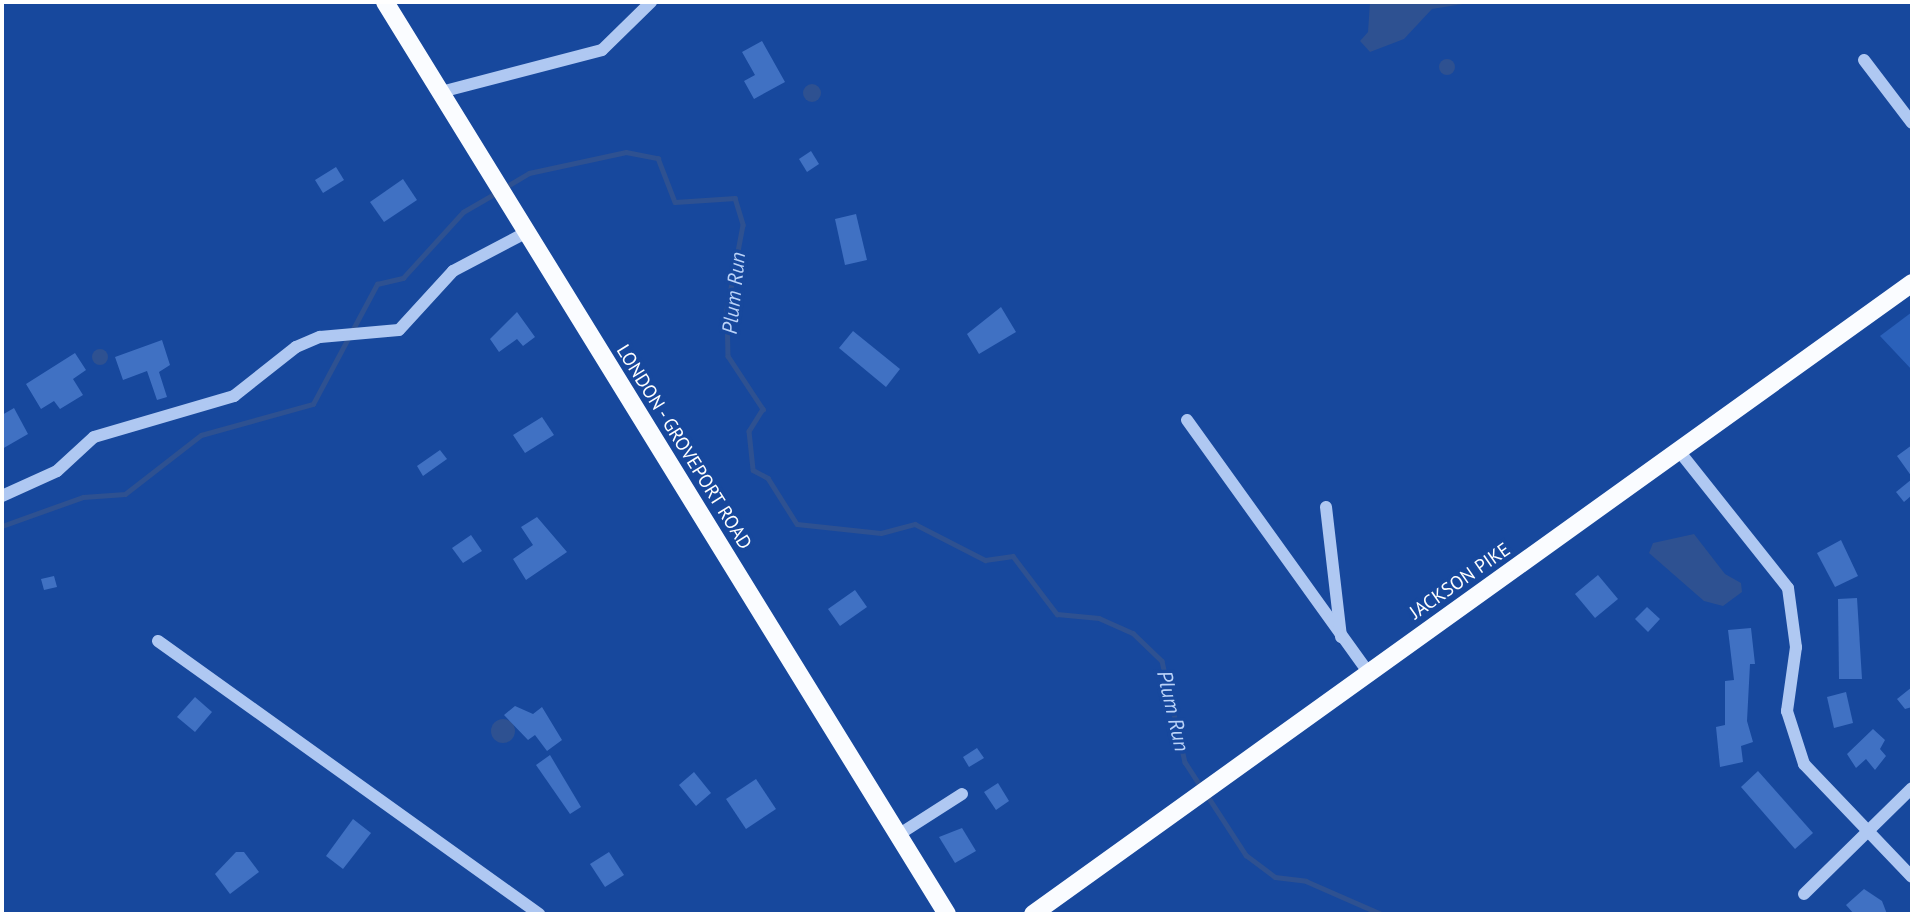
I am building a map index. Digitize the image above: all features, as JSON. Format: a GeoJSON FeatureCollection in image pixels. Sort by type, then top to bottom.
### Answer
{"type":"FeatureCollection","features":[{"type":"Feature","properties":{"kind":"main road","name":"LONDON - GROVEPORT ROAD"},"geometry":{"type":"LineString","coordinates":[[385,2],[947,914]]}},
{"type":"Feature","properties":{"kind":"main road","name":"JACKSON PIKE"},"geometry":{"type":"LineString","coordinates":[[1033,914],[1912,283]]}},
{"type":"Feature","properties":{"kind":"street"},"geometry":{"type":"LineString","coordinates":[[441,92],[602,50],[652,2]]}},
{"type":"Feature","properties":{"kind":"street"},"geometry":{"type":"LineString","coordinates":[[1864,60],[1912,123]]}},
{"type":"Feature","properties":{"kind":"street"},"geometry":{"type":"LineString","coordinates":[[2,496],[57,471],[94,437],[234,396],[296,347],[347,332],[364,334],[399,330],[453,271],[525,227]]}},
{"type":"Feature","properties":{"kind":"street"},"geometry":{"type":"LineString","coordinates":[[1187,419],[1368,672]]}},
{"type":"Feature","properties":{"kind":"street"},"geometry":{"type":"LineString","coordinates":[[1679,451],[1788,588],[1796,635],[1787,711],[1795,746],[1821,784],[1912,877]]}},
{"type":"Feature","properties":{"kind":"street"},"geometry":{"type":"LineString","coordinates":[[1326,507],[1341,637]]}},
{"type":"Feature","properties":{"kind":"street"},"geometry":{"type":"LineString","coordinates":[[158,641],[539,914]]}},
{"type":"Feature","properties":{"kind":"street"},"geometry":{"type":"LineString","coordinates":[[1804,894],[1912,788]]}},
{"type":"Feature","properties":{"kind":"street"},"geometry":{"type":"LineString","coordinates":[[898,835],[962,794]]}},
{"type":"Feature","properties":{"kind":"shaded area"},"geometry":{"type":"Polygon","coordinates":[[[1370,2],[1475,2],[1432,9],[1404,39],[1370,52],[1360,41],[1368,32],[1370,2]]]}},
{"type":"Feature","properties":{"kind":"shaded area"},"geometry":{"type":"Polygon","coordinates":[[[1447,59],[1453,61],[1453,73],[1447,75],[1441,73],[1439,67],[1441,61],[1447,59]]]}},
{"type":"Feature","properties":{"kind":"shaded area"},"geometry":{"type":"Polygon","coordinates":[[[808,84],[816,84],[821,93],[819,100],[808,102],[803,97],[803,89],[808,84]]]}},
{"type":"Feature","properties":{"kind":"shaded area"},"geometry":{"type":"Polygon","coordinates":[[[1912,312],[1912,370],[1880,336],[1912,312]]]}},
{"type":"Feature","properties":{"kind":"shaded area"},"geometry":{"type":"Polygon","coordinates":[[[97,349],[103,349],[108,357],[106,363],[97,365],[92,360],[92,354],[97,349]]]}},
{"type":"Feature","properties":{"kind":"shaded area"},"geometry":{"type":"Polygon","coordinates":[[[1694,534],[1725,574],[1741,583],[1742,592],[1723,606],[1704,601],[1649,553],[1653,543],[1694,534]]]}},
{"type":"Feature","properties":{"kind":"shaded area"},"geometry":{"type":"Polygon","coordinates":[[[503,719],[511,723],[515,731],[511,739],[503,743],[495,739],[491,731],[495,723],[503,719]]]}},
{"type":"Feature","properties":{"kind":"building"},"geometry":{"type":"Polygon","coordinates":[[[762,41],[785,82],[754,99],[744,81],[755,75],[742,52],[762,41]]]}},
{"type":"Feature","properties":{"kind":"building"},"geometry":{"type":"Polygon","coordinates":[[[811,151],[819,164],[807,172],[799,159],[811,151]]]}},
{"type":"Feature","properties":{"kind":"building"},"geometry":{"type":"Polygon","coordinates":[[[336,167],[344,180],[323,193],[315,180],[336,167]]]}},
{"type":"Feature","properties":{"kind":"building"},"geometry":{"type":"Polygon","coordinates":[[[403,179],[417,200],[384,222],[370,202],[403,179]]]}},
{"type":"Feature","properties":{"kind":"building"},"geometry":{"type":"Polygon","coordinates":[[[856,214],[867,260],[845,265],[835,219],[856,214]]]}},
{"type":"Feature","properties":{"kind":"building"},"geometry":{"type":"Polygon","coordinates":[[[1001,307],[1016,332],[979,354],[967,334],[1001,307]]]}},
{"type":"Feature","properties":{"kind":"building"},"geometry":{"type":"Polygon","coordinates":[[[517,312],[535,337],[523,346],[517,339],[499,352],[490,339],[517,312]]]}},
{"type":"Feature","properties":{"kind":"building"},"geometry":{"type":"Polygon","coordinates":[[[853,331],[900,369],[886,387],[839,348],[853,331]]]}},
{"type":"Feature","properties":{"kind":"building"},"geometry":{"type":"Polygon","coordinates":[[[162,340],[170,365],[159,372],[167,397],[157,400],[147,371],[123,380],[115,357],[162,340]]]}},
{"type":"Feature","properties":{"kind":"building"},"geometry":{"type":"Polygon","coordinates":[[[75,353],[86,370],[73,379],[83,395],[60,409],[54,401],[41,409],[26,384],[75,353]]]}},
{"type":"Feature","properties":{"kind":"building"},"geometry":{"type":"Polygon","coordinates":[[[14,408],[28,434],[2,449],[2,415],[14,408]]]}},
{"type":"Feature","properties":{"kind":"building"},"geometry":{"type":"Polygon","coordinates":[[[542,417],[554,435],[525,453],[513,435],[542,417]]]}},
{"type":"Feature","properties":{"kind":"building"},"geometry":{"type":"Polygon","coordinates":[[[1912,445],[1912,477],[1897,456],[1912,445]]]}},
{"type":"Feature","properties":{"kind":"building"},"geometry":{"type":"Polygon","coordinates":[[[440,450],[447,459],[423,476],[417,466],[440,450]]]}},
{"type":"Feature","properties":{"kind":"building"},"geometry":{"type":"Polygon","coordinates":[[[1912,479],[1912,495],[1904,502],[1896,492],[1912,479]]]}},
{"type":"Feature","properties":{"kind":"building"},"geometry":{"type":"Polygon","coordinates":[[[537,517],[567,552],[526,580],[513,559],[533,545],[521,527],[537,517]]]}},
{"type":"Feature","properties":{"kind":"building"},"geometry":{"type":"Polygon","coordinates":[[[471,535],[482,551],[463,563],[452,548],[471,535]]]}},
{"type":"Feature","properties":{"kind":"building"},"geometry":{"type":"Polygon","coordinates":[[[1841,540],[1858,576],[1835,587],[1817,553],[1841,540]]]}},
{"type":"Feature","properties":{"kind":"building"},"geometry":{"type":"Polygon","coordinates":[[[1598,575],[1618,599],[1595,618],[1575,594],[1598,575]]]}},
{"type":"Feature","properties":{"kind":"building"},"geometry":{"type":"Polygon","coordinates":[[[54,576],[57,587],[44,590],[41,579],[54,576]]]}},
{"type":"Feature","properties":{"kind":"building"},"geometry":{"type":"Polygon","coordinates":[[[855,590],[867,607],[840,626],[828,609],[855,590]]]}},
{"type":"Feature","properties":{"kind":"building"},"geometry":{"type":"Polygon","coordinates":[[[1857,598],[1862,679],[1839,679],[1838,599],[1857,598]]]}},
{"type":"Feature","properties":{"kind":"building"},"geometry":{"type":"Polygon","coordinates":[[[1647,607],[1660,619],[1648,632],[1635,619],[1647,607]]]}},
{"type":"Feature","properties":{"kind":"building"},"geometry":{"type":"Polygon","coordinates":[[[1751,628],[1755,664],[1750,664],[1747,721],[1753,742],[1741,746],[1743,762],[1720,767],[1716,727],[1725,725],[1725,681],[1734,680],[1728,630],[1751,628]]]}},
{"type":"Feature","properties":{"kind":"building"},"geometry":{"type":"Polygon","coordinates":[[[1912,687],[1912,707],[1905,709],[1897,699],[1912,687]]]}},
{"type":"Feature","properties":{"kind":"building"},"geometry":{"type":"Polygon","coordinates":[[[1846,692],[1853,723],[1834,728],[1827,697],[1846,692]]]}},
{"type":"Feature","properties":{"kind":"building"},"geometry":{"type":"Polygon","coordinates":[[[195,697],[212,712],[195,732],[177,717],[195,697]]]}},
{"type":"Feature","properties":{"kind":"building"},"geometry":{"type":"Polygon","coordinates":[[[515,706],[533,714],[542,707],[562,740],[547,751],[535,735],[528,740],[504,715],[515,706]]]}},
{"type":"Feature","properties":{"kind":"building"},"geometry":{"type":"Polygon","coordinates":[[[1873,729],[1885,740],[1880,749],[1886,756],[1875,770],[1866,759],[1856,768],[1847,754],[1873,729]]]}},
{"type":"Feature","properties":{"kind":"building"},"geometry":{"type":"Polygon","coordinates":[[[977,748],[984,758],[969,767],[963,757],[977,748]]]}},
{"type":"Feature","properties":{"kind":"building"},"geometry":{"type":"Polygon","coordinates":[[[550,755],[581,807],[570,814],[536,765],[550,755]]]}},
{"type":"Feature","properties":{"kind":"building"},"geometry":{"type":"Polygon","coordinates":[[[1758,771],[1813,833],[1795,849],[1741,787],[1758,771]]]}},
{"type":"Feature","properties":{"kind":"building"},"geometry":{"type":"Polygon","coordinates":[[[694,772],[711,793],[696,806],[679,785],[694,772]]]}},
{"type":"Feature","properties":{"kind":"building"},"geometry":{"type":"Polygon","coordinates":[[[756,779],[776,809],[746,829],[726,799],[756,779]]]}},
{"type":"Feature","properties":{"kind":"building"},"geometry":{"type":"Polygon","coordinates":[[[998,783],[1009,801],[996,810],[984,792],[998,783]]]}},
{"type":"Feature","properties":{"kind":"building"},"geometry":{"type":"Polygon","coordinates":[[[353,819],[371,833],[343,869],[326,856],[353,819]]]}},
{"type":"Feature","properties":{"kind":"building"},"geometry":{"type":"Polygon","coordinates":[[[962,828],[976,851],[955,863],[939,837],[962,828]]]}},
{"type":"Feature","properties":{"kind":"building"},"geometry":{"type":"Polygon","coordinates":[[[236,852],[244,852],[259,872],[230,894],[215,874],[236,852]]]}},
{"type":"Feature","properties":{"kind":"building"},"geometry":{"type":"Polygon","coordinates":[[[609,852],[624,875],[605,887],[590,864],[609,852]]]}},
{"type":"Feature","properties":{"kind":"building"},"geometry":{"type":"Polygon","coordinates":[[[1864,889],[1882,901],[1887,914],[1854,914],[1846,905],[1864,889]]]}},
{"type":"Feature","properties":{"kind":"waterway","name":"Plum Run"},"geometry":{"type":"LineString","coordinates":[[504,188],[529,173],[626,152],[658,158],[675,202],[735,198],[743,225],[727,310],[728,356],[763,409],[749,431],[753,470],[768,478],[797,524],[881,533],[915,524],[985,560],[1013,556],[1057,614],[1099,618],[1133,633],[1162,661],[1185,762],[1202,788]]}},
{"type":"Feature","properties":{"kind":"waterway","name":"Plum Run"},"geometry":{"type":"LineString","coordinates":[[2,526],[83,497],[125,494],[201,435],[313,404],[377,284],[403,278],[463,212],[497,192]]}},
{"type":"Feature","properties":{"kind":"waterway","name":"Plum Run"},"geometry":{"type":"LineString","coordinates":[[1207,795],[1246,855],[1275,877],[1306,881],[1381,914]]}}]}
